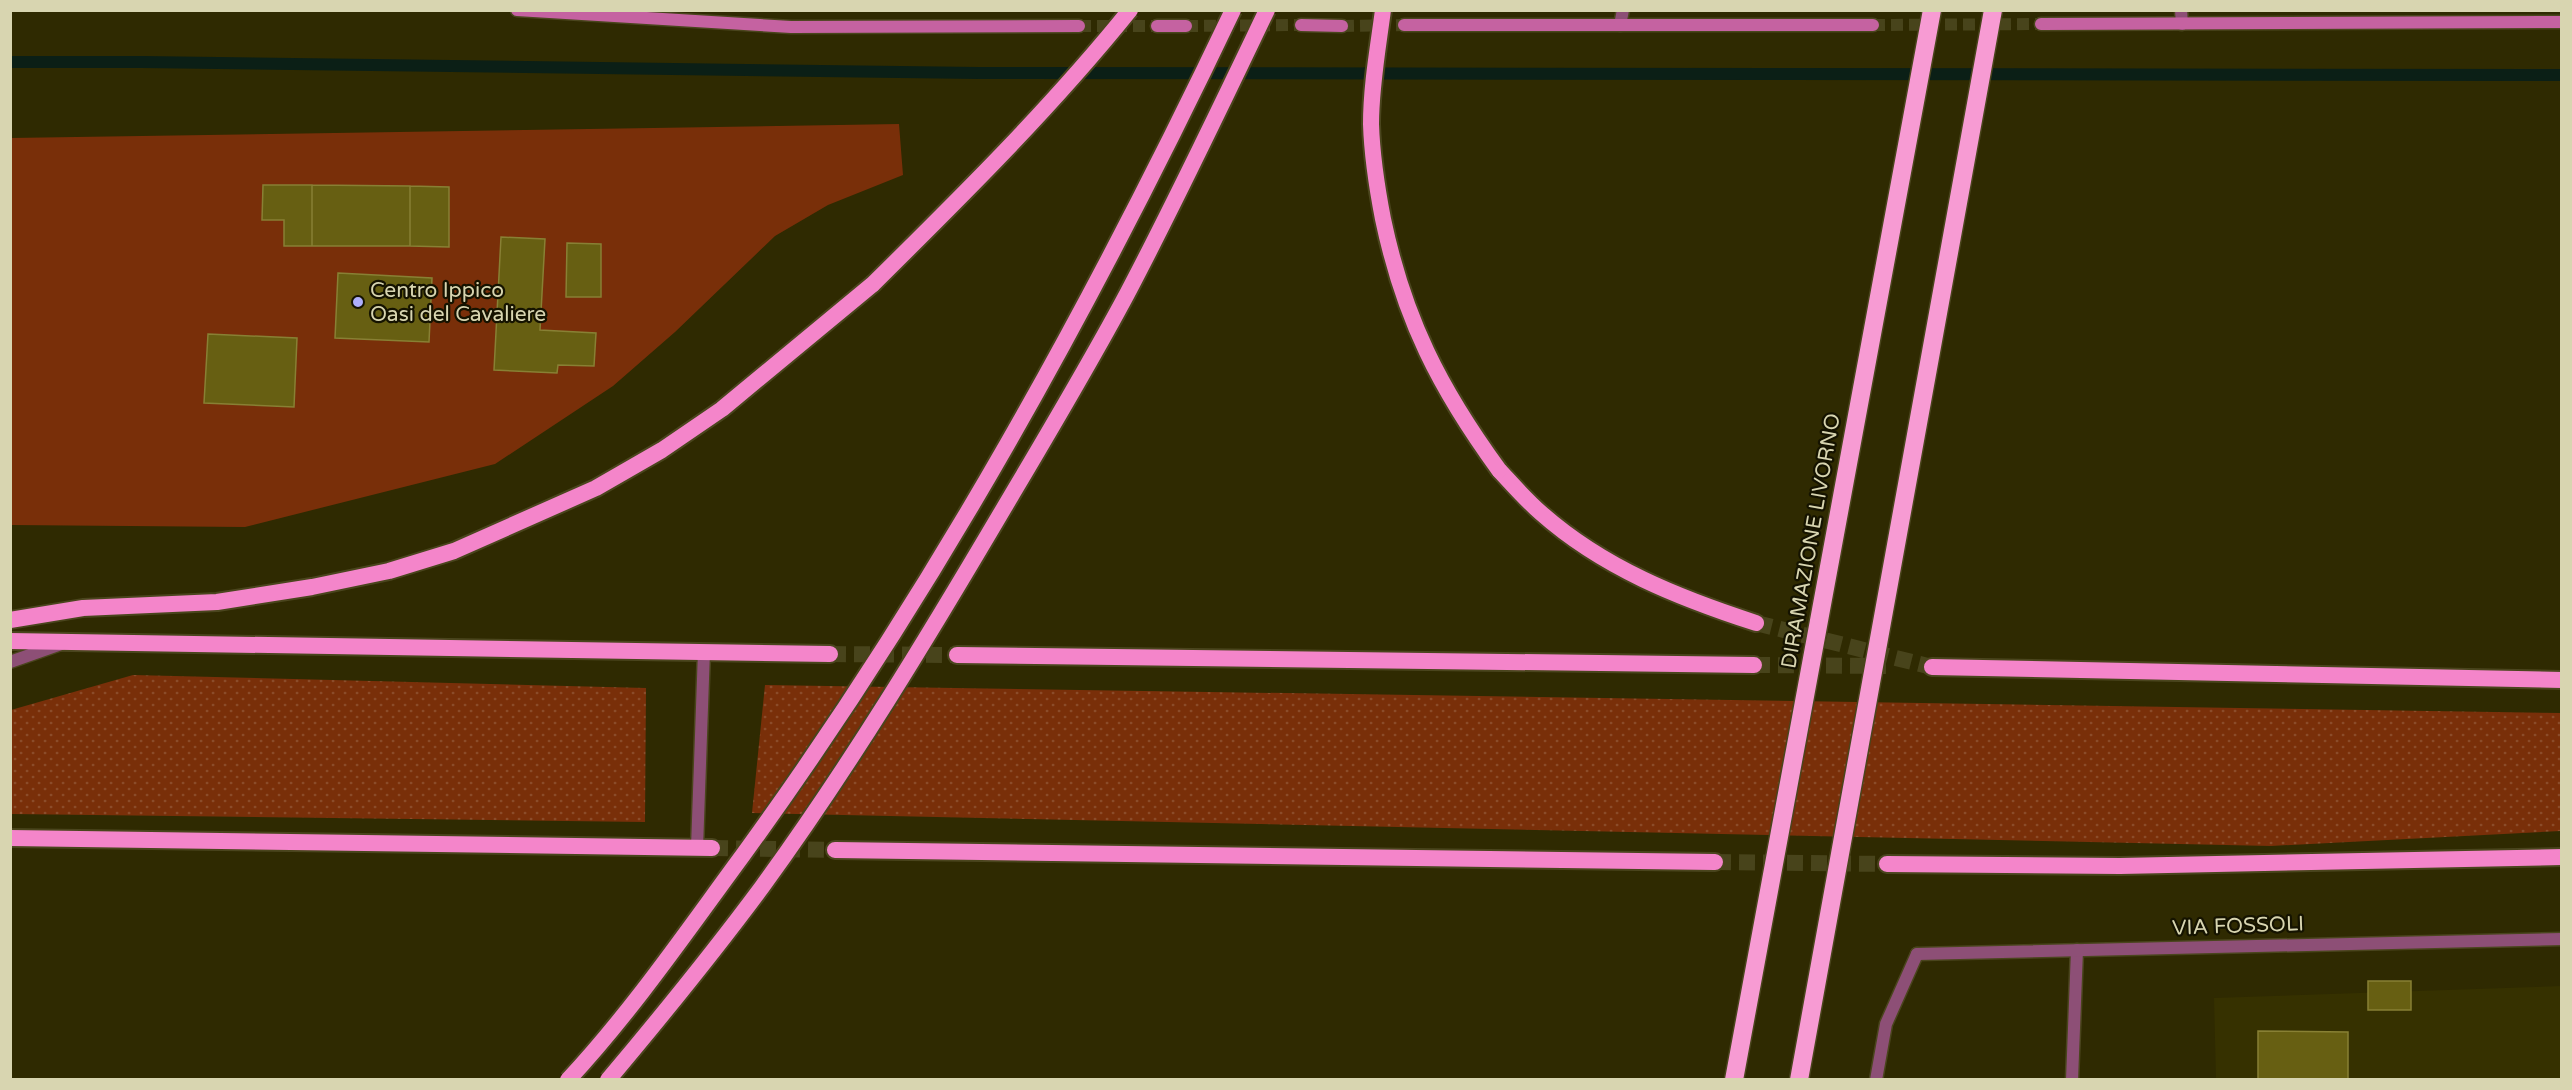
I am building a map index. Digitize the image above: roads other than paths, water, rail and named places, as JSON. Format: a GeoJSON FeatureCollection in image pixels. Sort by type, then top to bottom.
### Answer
{"type":"FeatureCollection","features":[{"type":"Feature","properties":{"kind":"highway"},"geometry":{"type":"LineString","coordinates":[[10,620],[83,608],[217,602],[312,587],[389,571],[454,551],[596,488],[662,450],[722,409],[873,284],[982,177],[1097,51],[1130,10]]}},
{"type":"Feature","properties":{"kind":"highway"},"geometry":{"type":"LineString","coordinates":[[568,1080],[656,974],[754,840],[803,771],[906,614],[1050,371],[1173,137],[1233,10]]}},
{"type":"Feature","properties":{"kind":"highway"},"geometry":{"type":"LineString","coordinates":[[608,1080],[681,993],[762,886],[875,719],[964,576],[1074,390],[1127,294],[1198,155],[1267,10]]}},
{"type":"Feature","properties":{"kind":"highway"},"geometry":{"type":"LineString","coordinates":[[1383,10],[1372,96],[1371,125],[1378,192],[1400,290],[1419,339],[1466,425],[1499,471],[1541,513],[1587,548],[1639,578],[1691,602],[1756,623]]}},
{"type":"Feature","properties":{"kind":"highway","name":"DIRAMAZIONE LIVORNO"},"geometry":{"type":"LineString","coordinates":[[1734,1080],[1932,10]]}},
{"type":"Feature","properties":{"kind":"highway"},"geometry":{"type":"LineString","coordinates":[[1799,1080],[1993,10]]}},
{"type":"Feature","properties":{"kind":"highway"},"geometry":{"type":"LineString","coordinates":[[10,641],[831,654]]}},
{"type":"Feature","properties":{"kind":"highway"},"geometry":{"type":"LineString","coordinates":[[957,655],[1754,665]]}},
{"type":"Feature","properties":{"kind":"highway"},"geometry":{"type":"LineString","coordinates":[[1932,667],[2562,680]]}},
{"type":"Feature","properties":{"kind":"highway"},"geometry":{"type":"LineString","coordinates":[[10,838],[705,848]]}},
{"type":"Feature","properties":{"kind":"highway"},"geometry":{"type":"LineString","coordinates":[[835,850],[1715,862]]}},
{"type":"Feature","properties":{"kind":"highway"},"geometry":{"type":"LineString","coordinates":[[1887,864],[2120,866],[2562,857]]}},
{"type":"Feature","properties":{"kind":"main road"},"geometry":{"type":"LineString","coordinates":[[517,10],[791,27],[1079,26]]}},
{"type":"Feature","properties":{"kind":"main road"},"geometry":{"type":"LineString","coordinates":[[2041,24],[2562,22]]}},
{"type":"Feature","properties":{"kind":"main road"},"geometry":{"type":"LineString","coordinates":[[1404,25],[1873,25]]}},
{"type":"Feature","properties":{"kind":"main road"},"geometry":{"type":"LineString","coordinates":[[1157,26],[1186,26]]}},
{"type":"Feature","properties":{"kind":"main road"},"geometry":{"type":"LineString","coordinates":[[1301,26],[1342,26]]}},
{"type":"Feature","properties":{"kind":"street"},"geometry":{"type":"LineString","coordinates":[[1620,25],[1623,10]]}},
{"type":"Feature","properties":{"kind":"street"},"geometry":{"type":"LineString","coordinates":[[2181,10],[2182,24]]}},
{"type":"Feature","properties":{"kind":"street"},"geometry":{"type":"LineString","coordinates":[[10,662],[68,642]]}},
{"type":"Feature","properties":{"kind":"street"},"geometry":{"type":"LineString","coordinates":[[704,651],[705,848]]}},
{"type":"Feature","properties":{"kind":"street","name":"VIA FOSSOLI"},"geometry":{"type":"LineString","coordinates":[[1876,1080],[1886,1024],[1917,954],[2562,939]]}},
{"type":"Feature","properties":{"kind":"street"},"geometry":{"type":"LineString","coordinates":[[2072,1080],[2077,950]]}},
{"type":"Feature","properties":{"kind":"waterway"},"geometry":{"type":"LineString","coordinates":[[10,62],[978,73],[2562,75]]}},
{"type":"Feature","properties":{"kind":"tunnel"},"geometry":{"type":"LineString","coordinates":[[1873,25],[2041,24]]}},
{"type":"Feature","properties":{"kind":"tunnel"},"geometry":{"type":"LineString","coordinates":[[1186,26],[1301,25]]}},
{"type":"Feature","properties":{"kind":"tunnel"},"geometry":{"type":"LineString","coordinates":[[1342,26],[1404,25]]}},
{"type":"Feature","properties":{"kind":"tunnel"},"geometry":{"type":"LineString","coordinates":[[1079,26],[1157,26]]}},
{"type":"Feature","properties":{"kind":"tunnel"},"geometry":{"type":"LineString","coordinates":[[1756,623],[1932,667]]}},
{"type":"Feature","properties":{"kind":"tunnel"},"geometry":{"type":"LineString","coordinates":[[830,654],[957,655]]}},
{"type":"Feature","properties":{"kind":"tunnel"},"geometry":{"type":"LineString","coordinates":[[1754,665],[1886,666]]}},
{"type":"Feature","properties":{"kind":"tunnel"},"geometry":{"type":"LineString","coordinates":[[712,848],[835,850]]}},
{"type":"Feature","properties":{"kind":"tunnel"},"geometry":{"type":"LineString","coordinates":[[1715,862],[1887,864]]}},
{"type":"Feature","properties":{"kind":"place","name":"Centro Ippico Oasi del Cavaliere"},"geometry":{"type":"Point","coordinates":[358,302]}}]}
